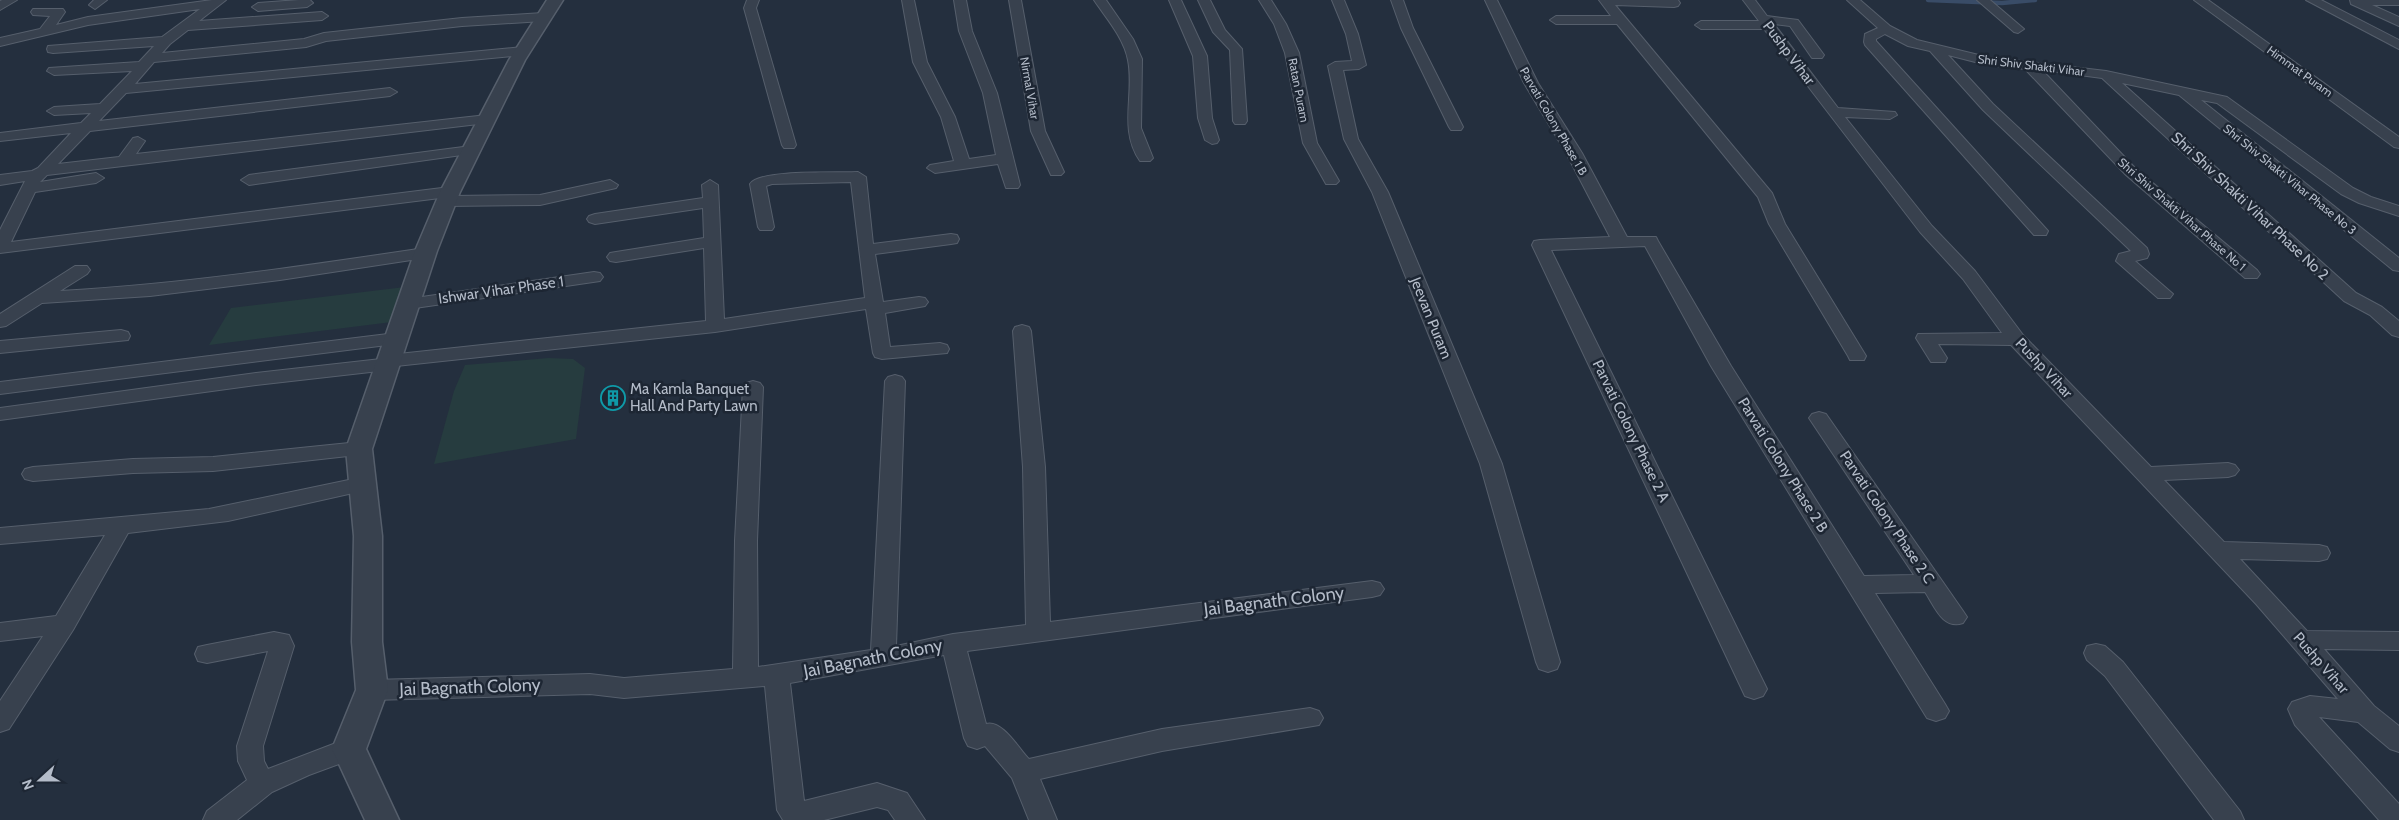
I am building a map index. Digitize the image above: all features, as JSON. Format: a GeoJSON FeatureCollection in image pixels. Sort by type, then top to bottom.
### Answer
{"type":"FeatureCollection","features":[{"type":"Feature","properties":{"kind":"street"},"geometry":{"type":"LineString","coordinates":[[0,6],[10,0]]}},
{"type":"Feature","properties":{"kind":"street"},"geometry":{"type":"LineString","coordinates":[[169,10],[178,0]]}},
{"type":"Feature","properties":{"kind":"street"},"geometry":{"type":"LineString","coordinates":[[753,0],[750,8],[789,145]]}},
{"type":"Feature","properties":{"kind":"street"},"geometry":{"type":"LineString","coordinates":[[908,0],[920,62],[948,117],[963,164]]}},
{"type":"Feature","properties":{"kind":"street"},"geometry":{"type":"LineString","coordinates":[[960,0],[963,23],[990,96],[1003,159],[1012,185]]}},
{"type":"Feature","properties":{"kind":"street","name":"Nirmal Vihar"},"geometry":{"type":"LineString","coordinates":[[1015,0],[1038,131],[1056,172]]}},
{"type":"Feature","properties":{"kind":"street"},"geometry":{"type":"LineString","coordinates":[[1100,0],[1127,39],[1135,59],[1134,128],[1145,158]]}},
{"type":"Feature","properties":{"kind":"street"},"geometry":{"type":"LineString","coordinates":[[1175,0],[1200,56],[1203,74],[1204,118],[1212,140]]}},
{"type":"Feature","properties":{"kind":"street"},"geometry":{"type":"LineString","coordinates":[[1204,0],[1219,32],[1236,49],[1240,121]]}},
{"type":"Feature","properties":{"kind":"street","name":"Ratan Puram"},"geometry":{"type":"LineString","coordinates":[[1265,0],[1280,24],[1292,54],[1310,143],[1331,181]]}},
{"type":"Feature","properties":{"kind":"street","name":"Jeevan Puram"},"geometry":{"type":"LineString","coordinates":[[1338,0],[1352,34],[1359,65],[1336,66],[1351,139],[1380,192],[1491,464],[1548,662]]}},
{"type":"Feature","properties":{"kind":"street"},"geometry":{"type":"LineString","coordinates":[[1396,0],[1407,28],[1456,127]]}},
{"type":"Feature","properties":{"kind":"street","name":"Parvati Colony Phase 1 B"},"geometry":{"type":"LineString","coordinates":[[1491,0],[1531,83],[1574,154],[1620,240]]}},
{"type":"Feature","properties":{"kind":"street"},"geometry":{"type":"LineString","coordinates":[[1606,0],[1674,2]]}},
{"type":"Feature","properties":{"kind":"street"},"geometry":{"type":"LineString","coordinates":[[1606,0],[1643,49],[1766,196],[1777,224],[1857,356]]}},
{"type":"Feature","properties":{"kind":"street","name":"Pushp Vihar"},"geometry":{"type":"LineString","coordinates":[[1749,0],[1926,229],[1968,275],[2016,339],[2264,598],[2365,713],[2399,741]]}},
{"type":"Feature","properties":{"kind":"street","name":"Shri Shiv Shakti Vihar"},"geometry":{"type":"LineString","coordinates":[[1853,0],[1886,29],[1900,38],[1935,49],[1987,61],[2106,75],[2222,100],[2355,196],[2399,211]]}},
{"type":"Feature","properties":{"kind":"street","name":"Himmat Puram"},"geometry":{"type":"LineString","coordinates":[[2200,0],[2399,144]]}},
{"type":"Feature","properties":{"kind":"street"},"geometry":{"type":"LineString","coordinates":[[2312,0],[2399,45]]}},
{"type":"Feature","properties":{"kind":"street"},"geometry":{"type":"LineString","coordinates":[[2351,0],[2399,22]]}},
{"type":"Feature","properties":{"kind":"street"},"geometry":{"type":"LineString","coordinates":[[2355,1],[2399,1]]}},
{"type":"Feature","properties":{"kind":"street"},"geometry":{"type":"LineString","coordinates":[[0,42],[88,21],[217,2]]}},
{"type":"Feature","properties":{"kind":"street"},"geometry":{"type":"LineString","coordinates":[[0,248],[37,178],[165,41],[201,12],[217,2]]}},
{"type":"Feature","properties":{"kind":"street"},"geometry":{"type":"LineString","coordinates":[[249,8],[307,3]]}},
{"type":"Feature","properties":{"kind":"street"},"geometry":{"type":"LineString","coordinates":[[1987,3],[2018,29]]}},
{"type":"Feature","properties":{"kind":"street"},"geometry":{"type":"LineString","coordinates":[[382,820],[349,749],[372,690],[367,642],[368,536],[359,450],[425,252],[448,196],[523,50],[549,8]]}},
{"type":"Feature","properties":{"kind":"street"},"geometry":{"type":"LineString","coordinates":[[54,71],[306,43],[324,37],[462,22],[549,8]]}},
{"type":"Feature","properties":{"kind":"street"},"geometry":{"type":"LineString","coordinates":[[201,12],[230,10]]}},
{"type":"Feature","properties":{"kind":"street"},"geometry":{"type":"LineString","coordinates":[[37,12],[59,12],[45,31]]}},
{"type":"Feature","properties":{"kind":"street"},"geometry":{"type":"LineString","coordinates":[[185,26],[322,16]]}},
{"type":"Feature","properties":{"kind":"street"},"geometry":{"type":"LineString","coordinates":[[1556,20],[1622,20]]}},
{"type":"Feature","properties":{"kind":"street"},"geometry":{"type":"LineString","coordinates":[[1701,25],[1766,22],[1794,23],[1817,55]]}},
{"type":"Feature","properties":{"kind":"street"},"geometry":{"type":"LineString","coordinates":[[1886,29],[1870,37],[1870,42],[2040,231]]}},
{"type":"Feature","properties":{"kind":"street"},"geometry":{"type":"LineString","coordinates":[[53,49],[165,41]]}},
{"type":"Feature","properties":{"kind":"street"},"geometry":{"type":"LineString","coordinates":[[1935,49],[1988,107],[2140,252],[2141,254],[2125,258],[2126,261],[2164,294]]}},
{"type":"Feature","properties":{"kind":"street"},"geometry":{"type":"LineString","coordinates":[[122,89],[523,50]]}},
{"type":"Feature","properties":{"kind":"street","name":"Shri Shiv Shakti Vihar Phase No 1"},"geometry":{"type":"LineString","coordinates":[[2030,66],[2131,172],[2251,274]]}},
{"type":"Feature","properties":{"kind":"street","name":"Shri Shiv Shakti Vihar Phase No 2"},"geometry":{"type":"LineString","coordinates":[[2106,75],[2350,298],[2376,312],[2399,331]]}},
{"type":"Feature","properties":{"kind":"street","name":"Shri Shiv Shakti Vihar Phase No 3"},"geometry":{"type":"LineString","coordinates":[[2182,91],[2399,266]]}},
{"type":"Feature","properties":{"kind":"street"},"geometry":{"type":"LineString","coordinates":[[0,137],[390,92]]}},
{"type":"Feature","properties":{"kind":"street"},"geometry":{"type":"LineString","coordinates":[[54,111],[104,108]]}},
{"type":"Feature","properties":{"kind":"street"},"geometry":{"type":"LineString","coordinates":[[1834,112],[1890,114]]}},
{"type":"Feature","properties":{"kind":"street"},"geometry":{"type":"LineString","coordinates":[[37,178],[124,160],[487,118]]}},
{"type":"Feature","properties":{"kind":"street"},"geometry":{"type":"LineString","coordinates":[[124,160],[138,141]]}},
{"type":"Feature","properties":{"kind":"street"},"geometry":{"type":"LineString","coordinates":[[249,180],[471,150]]}},
{"type":"Feature","properties":{"kind":"street"},"geometry":{"type":"LineString","coordinates":[[935,168],[1003,159]]}},
{"type":"Feature","properties":{"kind":"street"},"geometry":{"type":"LineString","coordinates":[[0,180],[135,172]]}},
{"type":"Feature","properties":{"kind":"street"},"geometry":{"type":"LineString","coordinates":[[766,227],[758,184],[769,180],[858,177],[866,250],[882,353],[940,349]]}},
{"type":"Feature","properties":{"kind":"street"},"geometry":{"type":"LineString","coordinates":[[0,248],[448,196],[540,200],[610,185]]}},
{"type":"Feature","properties":{"kind":"street"},"geometry":{"type":"LineString","coordinates":[[595,220],[710,193],[715,326]]}},
{"type":"Feature","properties":{"kind":"street"},"geometry":{"type":"LineString","coordinates":[[866,250],[951,239]]}},
{"type":"Feature","properties":{"kind":"street","name":"Parvati Colony Phase 2 B"},"geometry":{"type":"LineString","coordinates":[[1620,240],[1650,241],[1721,366],[1936,711]]}},
{"type":"Feature","properties":{"kind":"street","name":"Parvati Colony Phase 2 A"},"geometry":{"type":"LineString","coordinates":[[1620,240],[1540,245],[1754,689]]}},
{"type":"Feature","properties":{"kind":"street"},"geometry":{"type":"LineString","coordinates":[[616,257],[712,242]]}},
{"type":"Feature","properties":{"kind":"street"},"geometry":{"type":"LineString","coordinates":[[38,298],[150,291],[280,275],[425,252]]}},
{"type":"Feature","properties":{"kind":"street"},"geometry":{"type":"LineString","coordinates":[[0,322],[81,270]]}},
{"type":"Feature","properties":{"kind":"street","name":"Ishwar Vihar Phase 1"},"geometry":{"type":"LineString","coordinates":[[408,304],[594,277]]}},
{"type":"Feature","properties":{"kind":"street"},"geometry":{"type":"LineString","coordinates":[[0,388],[715,326],[919,302]]}},
{"type":"Feature","properties":{"kind":"street"},"geometry":{"type":"LineString","coordinates":[[1022,331],[1034,467],[1038,632]]}},
{"type":"Feature","properties":{"kind":"street"},"geometry":{"type":"LineString","coordinates":[[0,347],[121,336]]}},
{"type":"Feature","properties":{"kind":"street"},"geometry":{"type":"LineString","coordinates":[[1938,358],[1926,338],[2016,339]]}},
{"type":"Feature","properties":{"kind":"street"},"geometry":{"type":"LineString","coordinates":[[0,414],[256,378],[391,355]]}},
{"type":"Feature","properties":{"kind":"street"},"geometry":{"type":"LineString","coordinates":[[883,658],[895,381]]}},
{"type":"Feature","properties":{"kind":"street"},"geometry":{"type":"LineString","coordinates":[[745,678],[746,540],[753,387]]}},
{"type":"Feature","properties":{"kind":"street","name":"Parvati Colony Phase 2 C"},"geometry":{"type":"LineString","coordinates":[[1819,418],[1955,617]]}},
{"type":"Feature","properties":{"kind":"street"},"geometry":{"type":"LineString","coordinates":[[33,474],[133,466],[212,464],[359,450]]}},
{"type":"Feature","properties":{"kind":"street"},"geometry":{"type":"LineString","coordinates":[[2144,474],[2228,470]]}},
{"type":"Feature","properties":{"kind":"street"},"geometry":{"type":"LineString","coordinates":[[0,536],[208,517],[253,509],[363,484]]}},
{"type":"Feature","properties":{"kind":"street"},"geometry":{"type":"LineString","coordinates":[[0,722],[64,624],[121,526]]}},
{"type":"Feature","properties":{"kind":"street"},"geometry":{"type":"LineString","coordinates":[[2217,550],[2319,553]]}},
{"type":"Feature","properties":{"kind":"street"},"geometry":{"type":"LineString","coordinates":[[1857,585],[1932,583]]}},
{"type":"Feature","properties":{"kind":"street","name":"Jai Bagnath Colony"},"geometry":{"type":"LineString","coordinates":[[372,690],[590,684],[624,688],[778,675],[883,658],[953,644],[1372,589]]}},
{"type":"Feature","properties":{"kind":"street"},"geometry":{"type":"LineString","coordinates":[[0,632],[64,624]]}},
{"type":"Feature","properties":{"kind":"street"},"geometry":{"type":"LineString","coordinates":[[2300,640],[2399,640]]}},
{"type":"Feature","properties":{"kind":"street"},"geometry":{"type":"LineString","coordinates":[[207,654],[274,641],[280,642],[282,646],[250,746],[251,761],[262,784]]}},
{"type":"Feature","properties":{"kind":"street"},"geometry":{"type":"LineString","coordinates":[[953,644],[977,738],[990,733],[1023,772],[1043,820]]}},
{"type":"Feature","properties":{"kind":"street"},"geometry":{"type":"LineString","coordinates":[[2096,653],[2114,668],[2230,820]]}},
{"type":"Feature","properties":{"kind":"street"},"geometry":{"type":"LineString","coordinates":[[778,675],[791,810],[795,814],[801,814],[877,795],[897,800],[911,820]]}},
{"type":"Feature","properties":{"kind":"street"},"geometry":{"type":"LineString","coordinates":[[2365,713],[2310,706],[2301,709],[2304,718],[2396,820]]}},
{"type":"Feature","properties":{"kind":"street"},"geometry":{"type":"LineString","coordinates":[[1023,772],[1162,740],[1310,718]]}},
{"type":"Feature","properties":{"kind":"street"},"geometry":{"type":"LineString","coordinates":[[217,820],[262,784],[299,767],[349,749]]}},
{"type":"Feature","properties":{"kind":"green space"},"geometry":{"type":"Polygon","coordinates":[[[405,287],[392,322],[209,345],[231,308],[405,287]]]}},
{"type":"Feature","properties":{"kind":"green space"},"geometry":{"type":"Polygon","coordinates":[[[549,358],[573,359],[585,368],[576,439],[434,464],[454,391],[465,365],[549,358]]]}},
{"type":"Feature","properties":{"kind":"waterway"},"geometry":{"type":"LineString","coordinates":[[1928,0],[2002,3],[2035,0]]}},
{"type":"Feature","properties":{"kind":"place","name":"Ma Kamla Banquet Hall And Party Lawn"},"geometry":{"type":"Point","coordinates":[613,398]}}]}
